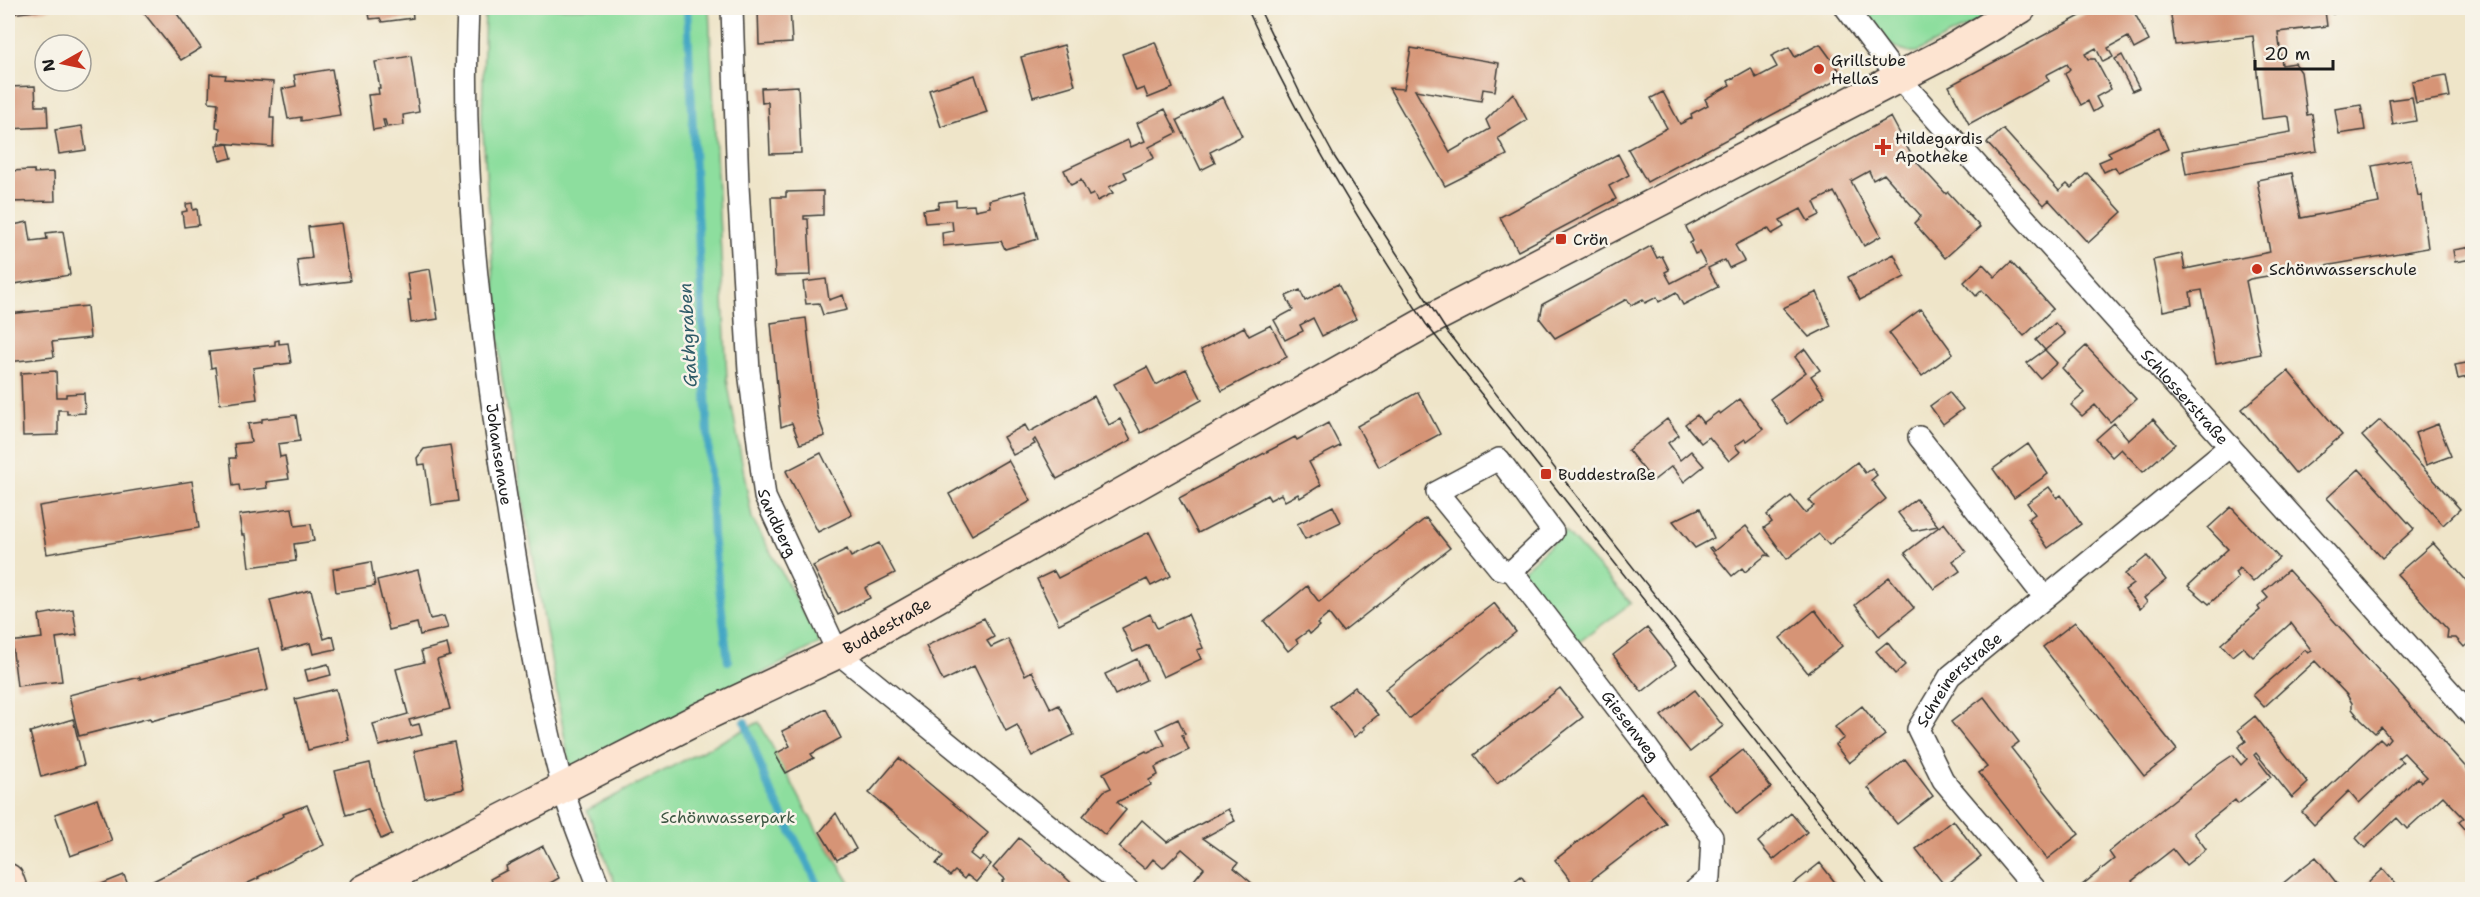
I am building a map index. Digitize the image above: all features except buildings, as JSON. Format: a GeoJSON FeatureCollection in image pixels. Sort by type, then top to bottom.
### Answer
{"type":"FeatureCollection","features":[{"type":"Feature","properties":{"kind":"main road"},"geometry":{"type":"LineString","coordinates":[[1897,76],[1946,53],[2021,8]]}},
{"type":"Feature","properties":{"kind":"main road","name":"Buddestraße"},"geometry":{"type":"LineString","coordinates":[[364,890],[702,717],[838,653],[1472,298],[1897,76]]}},
{"type":"Feature","properties":{"kind":"main road"},"geometry":{"type":"LineString","coordinates":[[8,879],[12,890]]}},
{"type":"Feature","properties":{"kind":"street","name":"Johansenaue"},"geometry":{"type":"LineString","coordinates":[[468,8],[466,43],[468,136],[475,251],[486,360],[525,620],[563,789],[600,890]]}},
{"type":"Feature","properties":{"kind":"street","name":"Sandberg"},"geometry":{"type":"LineString","coordinates":[[732,8],[748,371],[765,497],[838,653],[1128,890]]}},
{"type":"Feature","properties":{"kind":"street"},"geometry":{"type":"LineString","coordinates":[[1846,8],[1897,76]]}},
{"type":"Feature","properties":{"kind":"street","name":"Schlosserstraße"},"geometry":{"type":"LineString","coordinates":[[1897,76],[2472,716]]}},
{"type":"Feature","properties":{"kind":"street"},"geometry":{"type":"LineString","coordinates":[[1919,437],[2045,598]]}},
{"type":"Feature","properties":{"kind":"street","name":"Schreinerstraße"},"geometry":{"type":"LineString","coordinates":[[2036,890],[1943,780],[1918,729],[1950,676],[2230,446]]}},
{"type":"Feature","properties":{"kind":"street","name":"Giesenweg"},"geometry":{"type":"LineString","coordinates":[[1512,571],[1553,532],[1499,459],[1437,492],[1500,569],[1512,571],[1647,747],[1712,837],[1710,876],[1695,890]]}},
{"type":"Feature","properties":{"kind":"green space"},"geometry":{"type":"Polygon","coordinates":[[[485,8],[709,8],[727,379],[752,518],[820,643],[571,774],[501,373],[482,120],[485,8]]]}},
{"type":"Feature","properties":{"kind":"green space"},"geometry":{"type":"Polygon","coordinates":[[[1858,8],[2004,8],[1917,52],[1907,52],[1890,45],[1858,8]]]}},
{"type":"Feature","properties":{"kind":"green space"},"geometry":{"type":"Polygon","coordinates":[[[1565,531],[1631,603],[1575,645],[1520,573],[1565,531]]]}},
{"type":"Feature","properties":{"kind":"green space","name":"Schönwasserpark"},"geometry":{"type":"Polygon","coordinates":[[[759,722],[818,832],[854,889],[617,889],[587,810],[759,722]]]}},
{"type":"Feature","properties":{"kind":"waterway","name":"Gathgraben"},"geometry":{"type":"LineString","coordinates":[[687,8],[713,536],[728,661]]}},
{"type":"Feature","properties":{"kind":"waterway","name":"Gathgraben"},"geometry":{"type":"LineString","coordinates":[[745,722],[767,784],[821,890]]}},
{"type":"Feature","properties":{"kind":"tram line"},"geometry":{"type":"LineString","coordinates":[[1247,8],[1287,90],[1330,169],[1426,324],[1873,890]]}},
{"type":"Feature","properties":{"kind":"tram line"},"geometry":{"type":"LineString","coordinates":[[1259,8],[1301,95],[1334,156],[1448,333],[1888,890]]}},
{"type":"Feature","properties":{"kind":"place","name":"Grillstube Hellas"},"geometry":{"type":"Point","coordinates":[1819,69]}},
{"type":"Feature","properties":{"kind":"place","name":"Hildegardis Apotheke"},"geometry":{"type":"Point","coordinates":[1883,147]}},
{"type":"Feature","properties":{"kind":"place","name":"Crön"},"geometry":{"type":"Point","coordinates":[1561,239]}},
{"type":"Feature","properties":{"kind":"place","name":"Schönwasserschule"},"geometry":{"type":"Point","coordinates":[2257,269]}},
{"type":"Feature","properties":{"kind":"place","name":"Buddestraße"},"geometry":{"type":"Point","coordinates":[1546,474]}}]}
